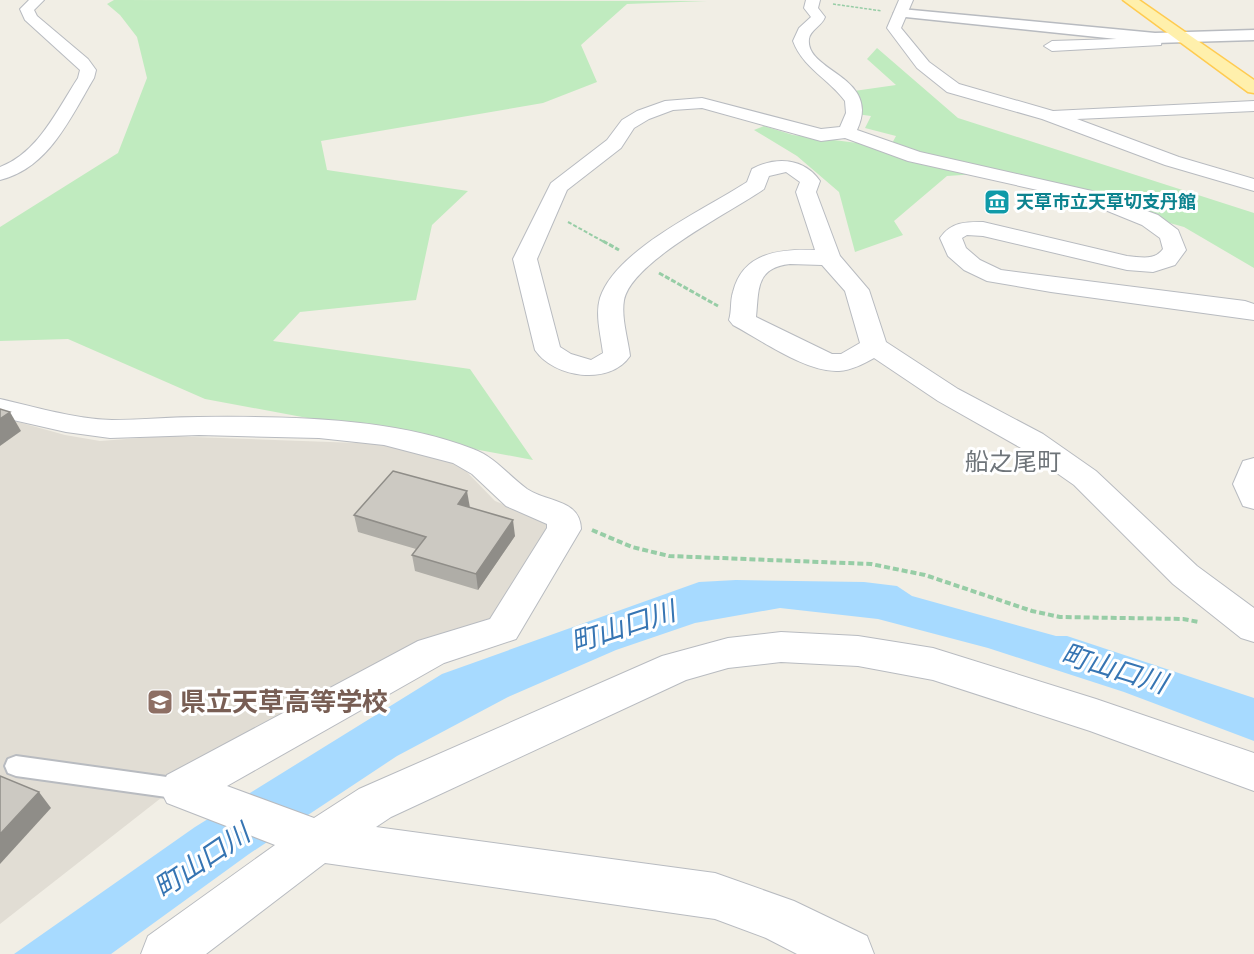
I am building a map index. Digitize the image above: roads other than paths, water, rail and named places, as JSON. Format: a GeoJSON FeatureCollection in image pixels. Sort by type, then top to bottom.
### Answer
{"type":"FeatureCollection","features":[{"type":"Feature","properties":{"kind":"main road"},"geometry":{"type":"LineString","coordinates":[[1130,0],[1253,86]]}},
{"type":"Feature","properties":{"kind":"street"},"geometry":{"type":"LineString","coordinates":[[0,174],[18,167],[48,140],[80,89],[88,70],[82,60],[37,25],[27,13],[27,9],[37,0]]}},
{"type":"Feature","properties":{"kind":"street"},"geometry":{"type":"LineString","coordinates":[[813,1],[812,8],[818,18],[816,22],[806,27],[800,36],[801,46],[808,57],[847,92],[855,103],[853,120],[847,132]]}},
{"type":"Feature","properties":{"kind":"street"},"geometry":{"type":"LineString","coordinates":[[885,4],[1155,38],[1254,35]]}},
{"type":"Feature","properties":{"kind":"street"},"geometry":{"type":"LineString","coordinates":[[903,7],[894,28],[923,65],[953,88],[1048,115],[1128,147],[1254,185]]}},
{"type":"Feature","properties":{"kind":"street"},"geometry":{"type":"LineString","coordinates":[[1052,46],[1156,42],[1155,38]]}},
{"type":"Feature","properties":{"kind":"street"},"geometry":{"type":"LineString","coordinates":[[1254,312],[995,276],[972,265],[956,250],[951,238],[954,232],[966,228],[983,229],[1127,262],[1153,265],[1167,260],[1175,250],[1174,243],[1162,228],[1150,220],[1086,195],[915,157],[847,132],[821,135],[702,103],[671,105],[643,115],[628,124],[614,144],[558,187],[525,259],[548,350],[561,360],[584,367],[604,366],[617,356],[612,299],[620,280],[744,195],[757,184],[759,173],[778,166],[798,169],[810,181],[806,192],[829,258],[857,290],[874,346],[948,395],[1032,441],[1085,478],[1185,575],[1254,628]]}},
{"type":"Feature","properties":{"kind":"street"},"geometry":{"type":"LineString","coordinates":[[1048,115],[1254,106]]}},
{"type":"Feature","properties":{"kind":"street"},"geometry":{"type":"LineString","coordinates":[[829,258],[786,257],[768,260],[759,265],[752,273],[745,293],[742,320],[822,360],[837,363],[845,362],[874,346]]}},
{"type":"Feature","properties":{"kind":"street"},"geometry":{"type":"LineString","coordinates":[[0,408],[66,423],[110,429],[199,426],[319,429],[384,436],[464,456],[483,467],[517,498],[564,518],[564,529],[503,629],[431,652],[189,792]]}},
{"type":"Feature","properties":{"kind":"street"},"geometry":{"type":"LineString","coordinates":[[1254,468],[1249,484],[1254,498]]}},
{"type":"Feature","properties":{"kind":"street"},"geometry":{"type":"LineString","coordinates":[[166,954],[310,838],[375,803],[676,667],[728,653],[781,647],[858,651],[933,664],[1096,716],[1254,772]]}},
{"type":"Feature","properties":{"kind":"street"},"geometry":{"type":"LineString","coordinates":[[189,792],[310,838],[715,896],[777,918],[849,954]]}},
{"type":"Feature","properties":{"kind":"lane"},"geometry":{"type":"LineString","coordinates":[[16,766],[189,792]]}},
{"type":"Feature","properties":{"kind":"water","name":"町山口川"},"geometry":{"type":"Polygon","coordinates":[[[736,580],[864,582],[897,586],[912,596],[1056,636],[1067,636],[1254,698],[1254,741],[1124,692],[988,648],[878,619],[780,608],[695,623],[616,650],[508,697],[397,756],[249,854],[111,954],[14,954],[195,827],[442,674],[699,582],[736,580]]]}},
{"type":"Feature","properties":{"kind":"place","name":"天草市立天草切支丹館"},"geometry":{"type":"Point","coordinates":[997,202]}},
{"type":"Feature","properties":{"kind":"place","name":"県立天草高等学校"},"geometry":{"type":"Point","coordinates":[160,702]}},
{"type":"Feature","properties":{"kind":"district","name":"船之尾町"},"geometry":{"type":"Point","coordinates":[1013,462]}}]}
